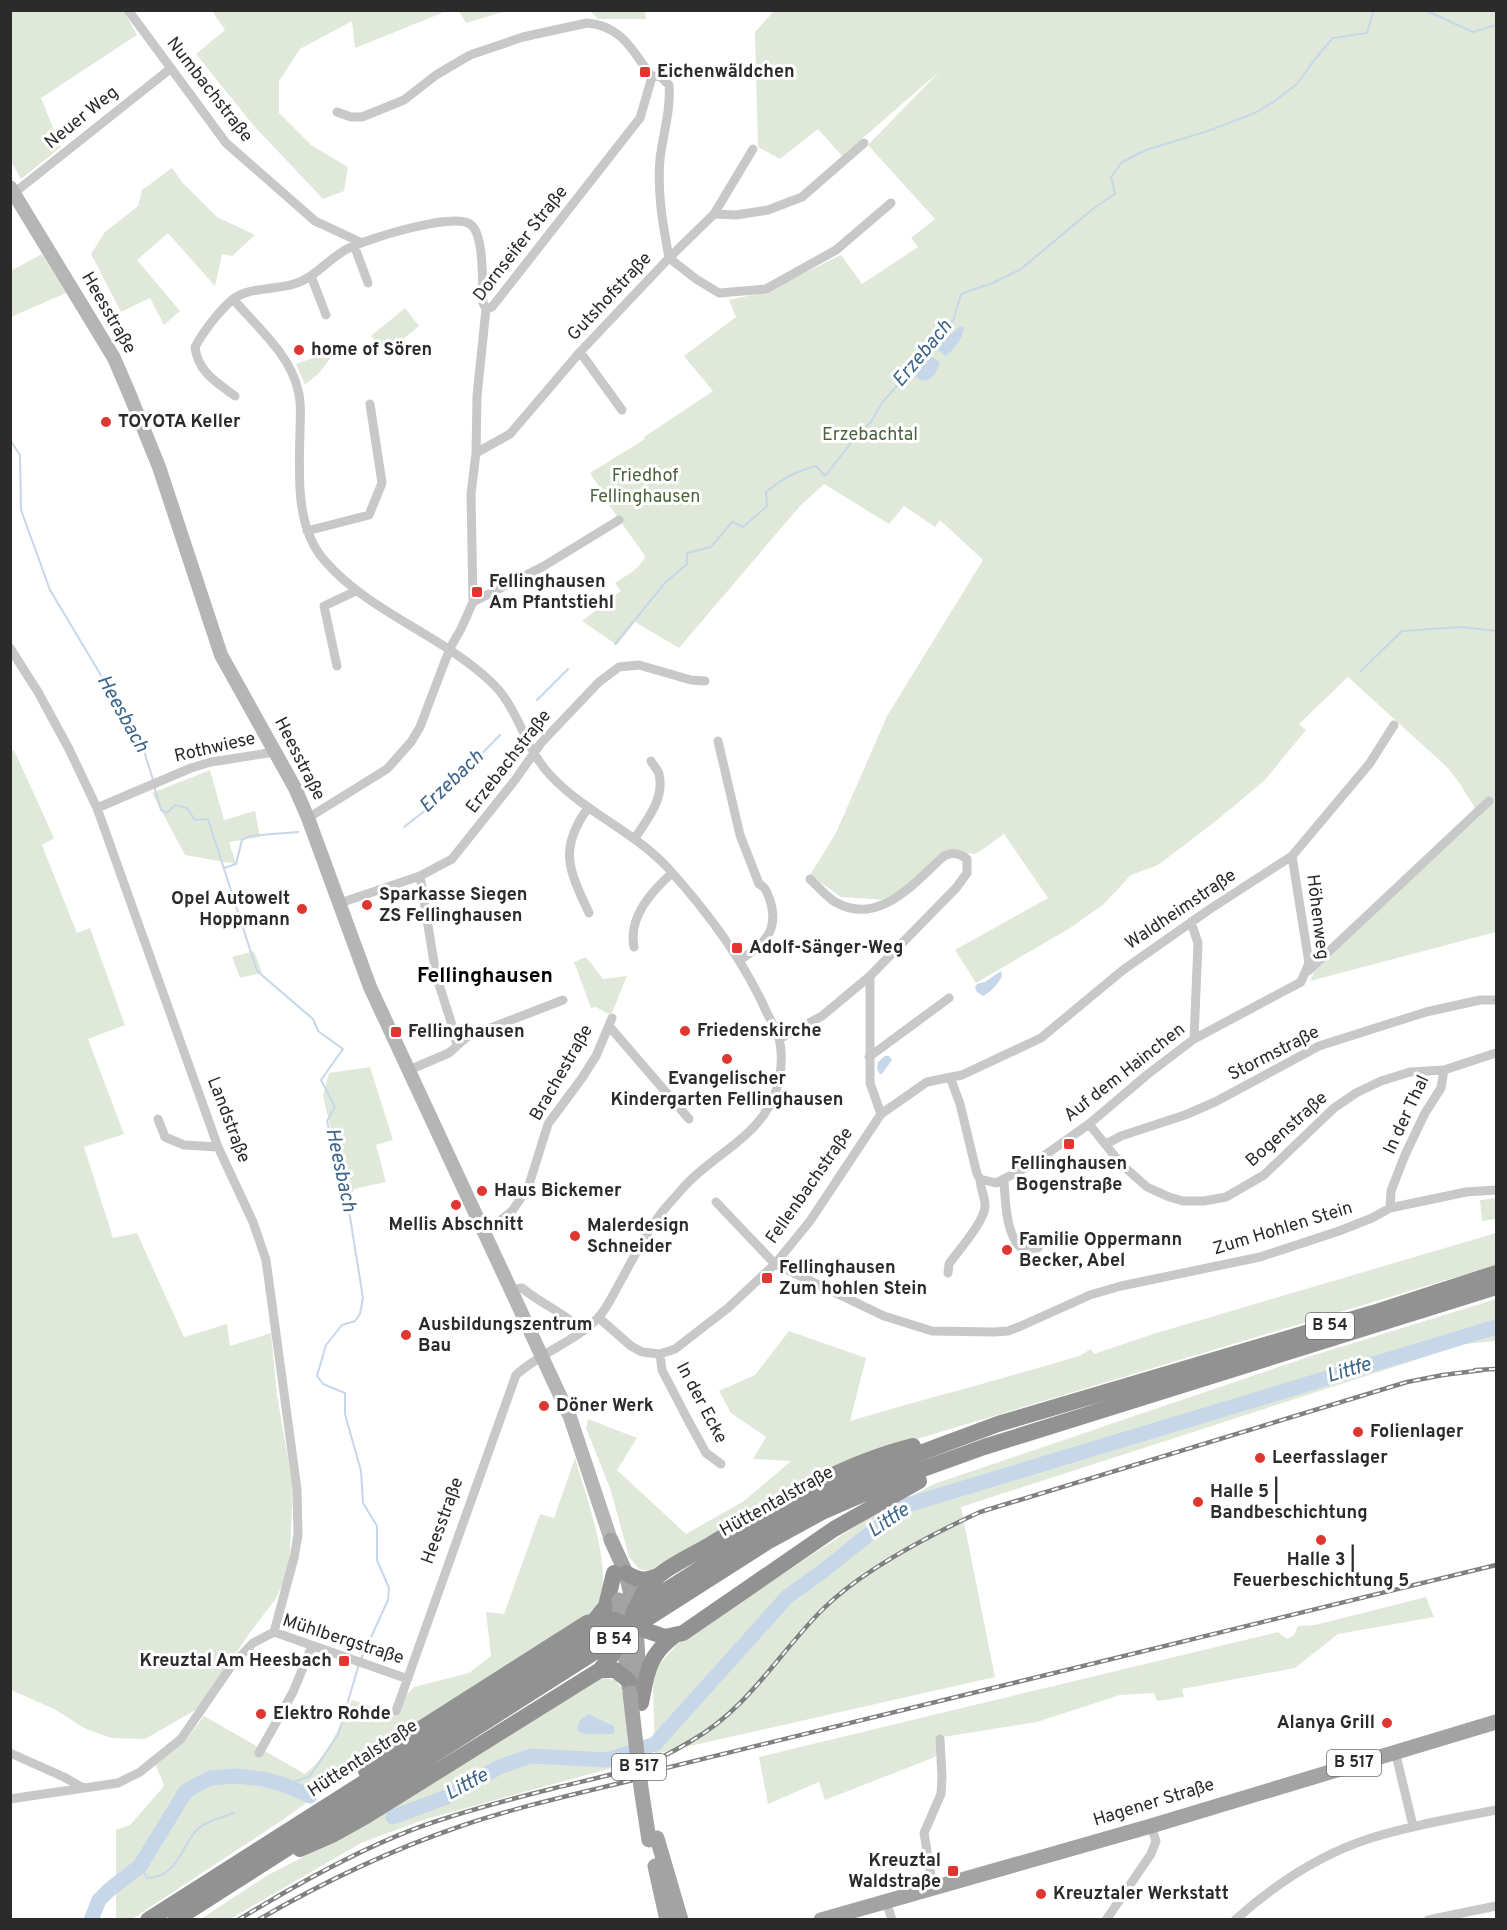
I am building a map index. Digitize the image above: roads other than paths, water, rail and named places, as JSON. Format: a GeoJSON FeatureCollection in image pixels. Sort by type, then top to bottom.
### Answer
{"type":"FeatureCollection","features":[{"type":"Feature","properties":{"kind":"highway","name":"Hüttentalstraße"},"geometry":{"type":"LineString","coordinates":[[148,1920],[817,1498],[878,1470],[998,1424],[1372,1313],[1497,1273]]}},
{"type":"Feature","properties":{"kind":"highway","name":"Hüttentalstraße"},"geometry":{"type":"LineString","coordinates":[[175,1920],[767,1542],[822,1512],[912,1473],[984,1447],[1497,1287]]}},
{"type":"Feature","properties":{"kind":"highway"},"geometry":{"type":"LineString","coordinates":[[598,1620],[620,1573],[644,1580],[658,1576],[827,1476],[885,1453],[998,1424]]}},
{"type":"Feature","properties":{"kind":"highway"},"geometry":{"type":"LineString","coordinates":[[348,1792],[369,1767],[411,1735],[598,1620],[612,1619],[632,1622],[665,1636],[683,1633],[834,1529],[984,1447]]}},
{"type":"Feature","properties":{"kind":"highway"},"geometry":{"type":"LineString","coordinates":[[260,1866],[332,1835],[358,1821],[600,1670],[612,1655],[658,1576]]}},
{"type":"Feature","properties":{"kind":"highway"},"geometry":{"type":"LineString","coordinates":[[600,1670],[615,1670],[633,1692],[654,1655],[674,1636]]}},
{"type":"Feature","properties":{"kind":"main road","name":"Heesstraße"},"geometry":{"type":"LineString","coordinates":[[12,190],[114,358],[159,467],[221,655],[275,752],[308,818],[370,987],[570,1417],[610,1537],[632,1622],[633,1692],[646,1765],[653,1839],[668,1920]]}},
{"type":"Feature","properties":{"kind":"main road","name":"Heesstraße"},"geometry":{"type":"LineString","coordinates":[[632,1622],[633,1692]]}},
{"type":"Feature","properties":{"kind":"main road","name":"Hagener Straße"},"geometry":{"type":"LineString","coordinates":[[821,1920],[1151,1826],[1497,1722]]}},
{"type":"Feature","properties":{"kind":"main road","name":"Heesstraße"},"geometry":{"type":"LineString","coordinates":[[653,1839],[681,1915]]}},
{"type":"Feature","properties":{"kind":"street","name":"Numbachstraße"},"geometry":{"type":"LineString","coordinates":[[128,10],[226,143],[315,222],[357,244]]}},
{"type":"Feature","properties":{"kind":"street"},"geometry":{"type":"LineString","coordinates":[[337,112],[351,117],[362,117],[404,100],[436,75],[470,55],[523,37],[587,23],[597,24],[618,32],[652,77],[658,75],[669,84],[670,98],[660,159],[659,199],[669,258],[696,279],[719,292],[766,289],[836,250],[891,203]]}},
{"type":"Feature","properties":{"kind":"street","name":"Neuer Weg"},"geometry":{"type":"LineString","coordinates":[[12,190],[170,69]]}},
{"type":"Feature","properties":{"kind":"street","name":"Dornseifer Straße"},"geometry":{"type":"LineString","coordinates":[[308,818],[387,769],[400,756],[420,727],[450,648],[473,602],[471,494],[477,453],[477,396],[486,309],[492,307],[640,118],[652,77]]}},
{"type":"Feature","properties":{"kind":"street"},"geometry":{"type":"LineString","coordinates":[[714,214],[736,215],[768,210],[802,197],[864,143]]}},
{"type":"Feature","properties":{"kind":"street","name":"Gutshofstraße"},"geometry":{"type":"LineString","coordinates":[[477,453],[510,434],[580,352],[714,214],[753,149]]}},
{"type":"Feature","properties":{"kind":"street"},"geometry":{"type":"LineString","coordinates":[[235,396],[207,375],[196,355],[195,347],[202,335],[233,299],[249,293],[294,284],[311,276],[344,250],[357,244],[400,231],[447,221],[462,220],[472,224],[478,234],[480,246],[483,303],[486,309]]}},
{"type":"Feature","properties":{"kind":"street"},"geometry":{"type":"LineString","coordinates":[[357,244],[368,283]]}},
{"type":"Feature","properties":{"kind":"street"},"geometry":{"type":"LineString","coordinates":[[311,276],[326,315]]}},
{"type":"Feature","properties":{"kind":"street"},"geometry":{"type":"LineString","coordinates":[[233,299],[266,335],[284,359],[291,370],[298,390],[299,466],[306,531],[323,559],[356,591],[450,648],[493,683],[509,705],[534,754],[552,777],[588,807],[635,838],[672,873],[700,906],[740,960],[779,1040],[781,1066],[776,1093],[765,1113],[755,1126],[693,1177],[656,1219],[599,1318],[542,1356]]}},
{"type":"Feature","properties":{"kind":"street"},"geometry":{"type":"LineString","coordinates":[[580,352],[622,410]]}},
{"type":"Feature","properties":{"kind":"street"},"geometry":{"type":"LineString","coordinates":[[306,531],[369,515],[382,483],[370,404]]}},
{"type":"Feature","properties":{"kind":"street"},"geometry":{"type":"LineString","coordinates":[[473,602],[544,566],[619,520]]}},
{"type":"Feature","properties":{"kind":"street"},"geometry":{"type":"LineString","coordinates":[[337,666],[324,606],[356,591]]}},
{"type":"Feature","properties":{"kind":"street","name":"Landstraße"},"geometry":{"type":"LineString","coordinates":[[12,653],[43,701],[98,808],[218,1147],[253,1222],[266,1260],[297,1489],[298,1535],[274,1632]]}},
{"type":"Feature","properties":{"kind":"street","name":"Erzebachstraße"},"geometry":{"type":"LineString","coordinates":[[340,903],[420,876],[452,859],[472,836],[541,743],[599,682],[619,667],[639,665],[691,680],[705,681]]}},
{"type":"Feature","properties":{"kind":"street","name":"Waldheimstraße"},"geometry":{"type":"LineString","coordinates":[[950,1077],[962,1075],[1041,1038],[1101,986],[1191,922],[1292,856],[1370,763],[1394,725]]}},
{"type":"Feature","properties":{"kind":"street"},"geometry":{"type":"LineString","coordinates":[[718,741],[740,835],[759,884],[764,886],[766,891],[773,920],[761,946],[740,960]]}},
{"type":"Feature","properties":{"kind":"street","name":"Rothwiese"},"geometry":{"type":"LineString","coordinates":[[98,808],[190,768],[211,762],[275,752]]}},
{"type":"Feature","properties":{"kind":"street"},"geometry":{"type":"LineString","coordinates":[[635,838],[655,808],[658,796],[659,774],[651,761]]}},
{"type":"Feature","properties":{"kind":"street","name":"Auf dem Hainchen"},"geometry":{"type":"LineString","coordinates":[[1004,1180],[1031,1165],[1089,1124],[1140,1080],[1194,1039],[1304,977],[1489,801]]}},
{"type":"Feature","properties":{"kind":"street"},"geometry":{"type":"LineString","coordinates":[[588,807],[574,828],[569,853],[576,886],[589,913]]}},
{"type":"Feature","properties":{"kind":"street"},"geometry":{"type":"LineString","coordinates":[[779,1040],[822,1016],[870,976],[956,888],[967,873],[967,859],[961,854],[951,853],[944,856],[899,896],[880,907],[867,909],[840,904],[810,879]]}},
{"type":"Feature","properties":{"kind":"street","name":"Höhenweg"},"geometry":{"type":"LineString","coordinates":[[1292,856],[1309,963],[1304,977]]}},
{"type":"Feature","properties":{"kind":"street"},"geometry":{"type":"LineString","coordinates":[[634,946],[633,930],[639,914],[656,887],[672,873]]}},
{"type":"Feature","properties":{"kind":"street"},"geometry":{"type":"LineString","coordinates":[[420,876],[436,975],[457,1045]]}},
{"type":"Feature","properties":{"kind":"street"},"geometry":{"type":"LineString","coordinates":[[1191,922],[1198,944],[1194,1039]]}},
{"type":"Feature","properties":{"kind":"street"},"geometry":{"type":"LineString","coordinates":[[870,976],[870,1083],[881,1114],[927,1082],[950,1077],[960,1104],[980,1179],[980,1189],[985,1206],[982,1218],[949,1264],[948,1273]]}},
{"type":"Feature","properties":{"kind":"street"},"geometry":{"type":"LineString","coordinates":[[869,1057],[949,998]]}},
{"type":"Feature","properties":{"kind":"street"},"geometry":{"type":"LineString","coordinates":[[409,1070],[449,1053],[467,1037],[563,1000]]}},
{"type":"Feature","properties":{"kind":"street","name":"Stormstraße"},"geometry":{"type":"LineString","coordinates":[[1106,1144],[1121,1136],[1185,1115],[1215,1102],[1319,1046],[1448,1007],[1480,1000],[1497,1000]]}},
{"type":"Feature","properties":{"kind":"street","name":"Brachestraße"},"geometry":{"type":"LineString","coordinates":[[485,1233],[512,1211],[528,1188],[548,1124],[596,1056],[610,1022],[689,1119]]}},
{"type":"Feature","properties":{"kind":"street","name":"Bogenstraße"},"geometry":{"type":"LineString","coordinates":[[1089,1124],[1132,1176],[1147,1187],[1183,1201],[1204,1201],[1226,1197],[1264,1174],[1334,1108],[1356,1092],[1410,1072],[1444,1070],[1497,1053]]}},
{"type":"Feature","properties":{"kind":"street","name":"In der Thal"},"geometry":{"type":"LineString","coordinates":[[1390,1208],[1391,1191],[1405,1155],[1425,1113],[1441,1088],[1444,1070]]}},
{"type":"Feature","properties":{"kind":"street","name":"Fellenbachstraße"},"geometry":{"type":"LineString","coordinates":[[660,1354],[675,1349],[728,1308],[775,1264],[810,1221],[881,1114]]}},
{"type":"Feature","properties":{"kind":"street"},"geometry":{"type":"LineString","coordinates":[[158,1119],[165,1137],[184,1145],[218,1147]]}},
{"type":"Feature","properties":{"kind":"street"},"geometry":{"type":"LineString","coordinates":[[980,1179],[993,1183],[1004,1180],[1006,1209],[1013,1239],[1023,1249],[1038,1248]]}},
{"type":"Feature","properties":{"kind":"street","name":"Zum Hohlen Stein"},"geometry":{"type":"LineString","coordinates":[[775,1264],[884,1316],[916,1327],[950,1332],[1008,1331],[1090,1295],[1121,1286],[1260,1257],[1339,1231],[1390,1208],[1466,1192],[1497,1190]]}},
{"type":"Feature","properties":{"kind":"street"},"geometry":{"type":"LineString","coordinates":[[716,1202],[775,1264]]}},
{"type":"Feature","properties":{"kind":"street"},"geometry":{"type":"LineString","coordinates":[[511,1290],[522,1288],[538,1302],[575,1323],[582,1330]]}},
{"type":"Feature","properties":{"kind":"street","name":"In der Ecke"},"geometry":{"type":"LineString","coordinates":[[599,1318],[631,1346],[642,1352],[660,1354],[662,1370],[706,1453],[721,1464]]}},
{"type":"Feature","properties":{"kind":"street","name":"Heesstraße"},"geometry":{"type":"LineString","coordinates":[[396,1711],[516,1375],[542,1356]]}},
{"type":"Feature","properties":{"kind":"street","name":"Mühlbergstraße"},"geometry":{"type":"LineString","coordinates":[[10,1799],[118,1783],[140,1772],[181,1739],[232,1665],[253,1643],[274,1632],[408,1678]]}},
{"type":"Feature","properties":{"kind":"street"},"geometry":{"type":"LineString","coordinates":[[259,1754],[293,1692],[312,1646]]}},
{"type":"Feature","properties":{"kind":"street"},"geometry":{"type":"LineString","coordinates":[[933,1887],[924,1833],[941,1794],[940,1739]]}},
{"type":"Feature","properties":{"kind":"street"},"geometry":{"type":"LineString","coordinates":[[1395,1751],[1413,1827]]}},
{"type":"Feature","properties":{"kind":"street"},"geometry":{"type":"LineString","coordinates":[[10,1753],[83,1788]]}},
{"type":"Feature","properties":{"kind":"street"},"geometry":{"type":"LineString","coordinates":[[1235,1920],[1260,1897],[1318,1861],[1370,1838],[1497,1809]]}},
{"type":"Feature","properties":{"kind":"street"},"geometry":{"type":"LineString","coordinates":[[1106,1920],[1151,1854],[1156,1841],[1151,1826]]}},
{"type":"Feature","properties":{"kind":"street"},"geometry":{"type":"LineString","coordinates":[[886,1901],[892,1920]]}},
{"type":"Feature","properties":{"kind":"street"},"geometry":{"type":"LineString","coordinates":[[1428,1920],[1497,1906]]}},
{"type":"Feature","properties":{"kind":"water"},"geometry":{"type":"Polygon","coordinates":[[[960,326],[964,328],[962,336],[946,356],[938,350],[942,342],[960,326]]]}},
{"type":"Feature","properties":{"kind":"water"},"geometry":{"type":"Polygon","coordinates":[[[930,356],[940,362],[939,366],[931,378],[920,380],[916,377],[916,373],[930,356]]]}},
{"type":"Feature","properties":{"kind":"water"},"geometry":{"type":"Polygon","coordinates":[[[1001,971],[1002,976],[991,990],[983,996],[977,992],[975,987],[977,984],[985,982],[1001,971]]]}},
{"type":"Feature","properties":{"kind":"water"},"geometry":{"type":"Polygon","coordinates":[[[885,1056],[889,1056],[892,1060],[880,1074],[877,1069],[878,1062],[885,1056]]]}},
{"type":"Feature","properties":{"kind":"water"},"geometry":{"type":"Polygon","coordinates":[[[588,1714],[614,1726],[613,1734],[585,1734],[578,1731],[580,1720],[588,1714]]]}},
{"type":"Feature","properties":{"kind":"waterway","name":"Erzebach"},"geometry":{"type":"LineString","coordinates":[[615,644],[665,583],[687,564],[687,553],[711,547],[732,522],[743,527],[767,506],[766,492],[789,476],[816,466],[825,476],[855,438],[871,422],[881,404],[914,366],[938,332],[953,321],[961,294],[995,282],[1021,269],[1094,208],[1115,194],[1111,177],[1122,162],[1146,150],[1208,131],[1255,113],[1297,84],[1333,38],[1367,33],[1373,12],[1378,10]]}},
{"type":"Feature","properties":{"kind":"waterway"},"geometry":{"type":"LineString","coordinates":[[1427,11],[1473,32],[1496,25]]}},
{"type":"Feature","properties":{"kind":"waterway","name":"Heesbach"},"geometry":{"type":"LineString","coordinates":[[10,440],[20,455],[21,510],[50,590],[142,744],[153,780]]}},
{"type":"Feature","properties":{"kind":"waterway"},"geometry":{"type":"LineString","coordinates":[[1360,672],[1402,631],[1462,627],[1496,631]]}},
{"type":"Feature","properties":{"kind":"waterway","name":"Erzebach"},"geometry":{"type":"LineString","coordinates":[[537,700],[568,669]]}},
{"type":"Feature","properties":{"kind":"waterway","name":"Erzebach"},"geometry":{"type":"LineString","coordinates":[[404,827],[431,806],[500,735]]}},
{"type":"Feature","properties":{"kind":"waterway","name":"Heesbach"},"geometry":{"type":"LineString","coordinates":[[154,786],[161,810],[167,813],[175,805],[187,808],[195,820],[208,819],[257,971],[313,1019],[318,1031],[343,1049],[321,1080],[335,1107],[327,1121],[350,1217],[363,1298],[360,1314],[355,1321],[342,1325],[326,1345],[317,1376],[323,1384],[345,1393],[345,1414],[361,1471],[363,1503],[377,1526],[377,1560],[389,1588],[388,1600],[361,1659]]}},
{"type":"Feature","properties":{"kind":"waterway","name":"Erzebach"},"geometry":{"type":"LineString","coordinates":[[224,868],[236,864],[242,840],[249,836],[298,832]]}},
{"type":"Feature","properties":{"kind":"waterway","name":"Littfe"},"geometry":{"type":"LineString","coordinates":[[393,1817],[447,1797],[499,1767],[531,1756],[607,1760],[655,1744],[787,1597],[904,1506],[1496,1327]]}},
{"type":"Feature","properties":{"kind":"waterway","name":"Heesbach"},"geometry":{"type":"LineString","coordinates":[[285,1785],[310,1776],[338,1735],[359,1664]]}},
{"type":"Feature","properties":{"kind":"waterway","name":"Littfe"},"geometry":{"type":"LineString","coordinates":[[91,1920],[99,1900],[140,1866],[186,1791],[210,1778],[237,1776],[263,1779],[285,1785],[310,1796]]}},
{"type":"Feature","properties":{"kind":"waterway"},"geometry":{"type":"LineString","coordinates":[[140,1866],[147,1878],[167,1872],[199,1828],[234,1813]]}},
{"type":"Feature","properties":{"kind":"railway"},"geometry":{"type":"LineString","coordinates":[[1475,1370],[1496,1369]]}},
{"type":"Feature","properties":{"kind":"railway"},"geometry":{"type":"LineString","coordinates":[[238,1920],[285,1892],[386,1840],[496,1803],[622,1772],[676,1750],[711,1728],[746,1697],[806,1627],[838,1595],[896,1555],[980,1512],[1407,1382],[1483,1370]]}},
{"type":"Feature","properties":{"kind":"railway"},"geometry":{"type":"LineString","coordinates":[[625,1778],[1496,1565]]}},
{"type":"Feature","properties":{"kind":"railway"},"geometry":{"type":"LineString","coordinates":[[258,1920],[358,1868],[435,1835],[503,1813],[633,1780]]}},
{"type":"Feature","properties":{"kind":"place","name":"Eichenwäldchen"},"geometry":{"type":"Point","coordinates":[645,72]}},
{"type":"Feature","properties":{"kind":"place","name":"home of Sören"},"geometry":{"type":"Point","coordinates":[299,350]}},
{"type":"Feature","properties":{"kind":"place","name":"TOYOTA Keller"},"geometry":{"type":"Point","coordinates":[106,422]}},
{"type":"Feature","properties":{"kind":"place","name":"Fellinghausen Am Pfantstiehl"},"geometry":{"type":"Point","coordinates":[477,592]}},
{"type":"Feature","properties":{"kind":"place","name":"Sparkasse Siegen ZS Fellinghausen"},"geometry":{"type":"Point","coordinates":[367,905]}},
{"type":"Feature","properties":{"kind":"place","name":"Opel Autowelt Hoppmann"},"geometry":{"type":"Point","coordinates":[302,909]}},
{"type":"Feature","properties":{"kind":"place","name":"Adolf-Sänger-Weg"},"geometry":{"type":"Point","coordinates":[737,948]}},
{"type":"Feature","properties":{"kind":"place","name":"Friedenskirche"},"geometry":{"type":"Point","coordinates":[685,1031]}},
{"type":"Feature","properties":{"kind":"place","name":"Fellinghausen"},"geometry":{"type":"Point","coordinates":[396,1032]}},
{"type":"Feature","properties":{"kind":"place","name":"Evangelischer Kindergarten Fellinghausen"},"geometry":{"type":"Point","coordinates":[727,1059]}},
{"type":"Feature","properties":{"kind":"place","name":"Fellinghausen Bogenstraße"},"geometry":{"type":"Point","coordinates":[1069,1144]}},
{"type":"Feature","properties":{"kind":"place","name":"Haus Bickemer"},"geometry":{"type":"Point","coordinates":[482,1191]}},
{"type":"Feature","properties":{"kind":"place","name":"Mellis Abschnitt"},"geometry":{"type":"Point","coordinates":[456,1205]}},
{"type":"Feature","properties":{"kind":"place","name":"Malerdesign Schneider"},"geometry":{"type":"Point","coordinates":[575,1236]}},
{"type":"Feature","properties":{"kind":"place","name":"Familie Oppermann Becker, Abel"},"geometry":{"type":"Point","coordinates":[1007,1250]}},
{"type":"Feature","properties":{"kind":"place","name":"Fellinghausen Zum hohlen Stein"},"geometry":{"type":"Point","coordinates":[767,1278]}},
{"type":"Feature","properties":{"kind":"place","name":"Ausbildungszentrum Bau"},"geometry":{"type":"Point","coordinates":[406,1335]}},
{"type":"Feature","properties":{"kind":"place","name":"Döner Werk"},"geometry":{"type":"Point","coordinates":[544,1406]}},
{"type":"Feature","properties":{"kind":"place","name":"Folienlager"},"geometry":{"type":"Point","coordinates":[1358,1432]}},
{"type":"Feature","properties":{"kind":"place","name":"Leerfasslager"},"geometry":{"type":"Point","coordinates":[1260,1458]}},
{"type":"Feature","properties":{"kind":"place","name":"Halle 5 | Bandbeschichtung"},"geometry":{"type":"Point","coordinates":[1198,1502]}},
{"type":"Feature","properties":{"kind":"place","name":"Halle 3 | Feuerbeschichtung 5"},"geometry":{"type":"Point","coordinates":[1321,1540]}},
{"type":"Feature","properties":{"kind":"place","name":"Kreuztal Am Heesbach"},"geometry":{"type":"Point","coordinates":[344,1661]}},
{"type":"Feature","properties":{"kind":"place","name":"Elektro Rohde"},"geometry":{"type":"Point","coordinates":[261,1714]}},
{"type":"Feature","properties":{"kind":"place","name":"Alanya Grill"},"geometry":{"type":"Point","coordinates":[1387,1723]}},
{"type":"Feature","properties":{"kind":"place","name":"Kreuztal Waldstraße"},"geometry":{"type":"Point","coordinates":[953,1871]}},
{"type":"Feature","properties":{"kind":"place","name":"Kreuztaler Werkstatt"},"geometry":{"type":"Point","coordinates":[1041,1894]}},
{"type":"Feature","properties":{"kind":"district","name":"Fellinghausen"},"geometry":{"type":"Point","coordinates":[485,976]}},
{"type":"Feature","properties":{"kind":"park label","name":"Erzebachtal"},"geometry":{"type":"Point","coordinates":[870,435]}},
{"type":"Feature","properties":{"kind":"park label","name":"Friedhof Fellinghausen"},"geometry":{"type":"Point","coordinates":[645,486]}}]}
